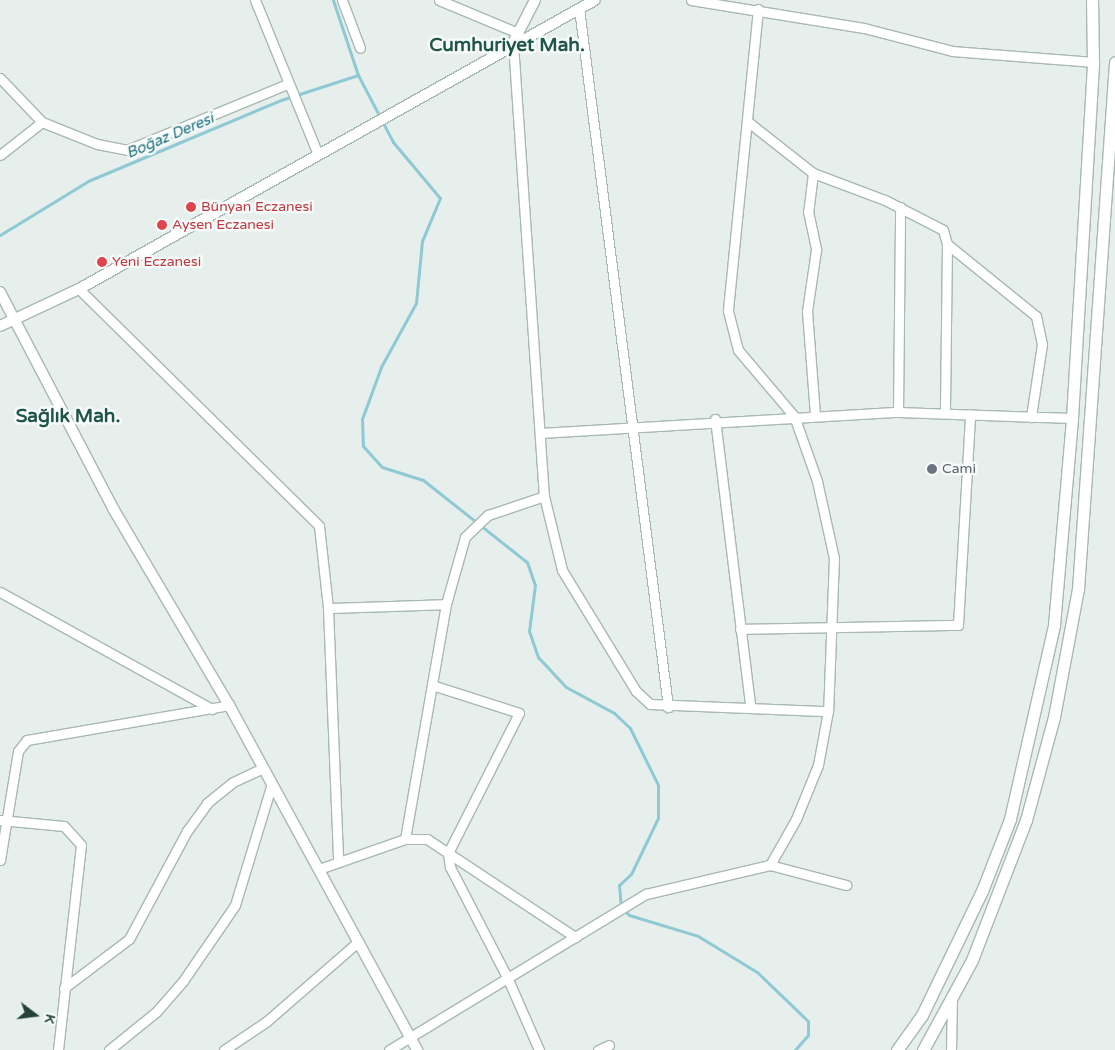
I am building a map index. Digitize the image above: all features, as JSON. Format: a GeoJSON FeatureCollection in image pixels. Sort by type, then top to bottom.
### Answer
{"type":"FeatureCollection","features":[{"type":"Feature","properties":{"kind":"main road"},"geometry":{"type":"LineString","coordinates":[[897,1050],[926,1006],[982,891],[1010,819],[1054,625],[1072,418],[1093,62],[1092,0]]}},
{"type":"Feature","properties":{"kind":"main road"},"geometry":{"type":"LineString","coordinates":[[922,1050],[972,960],[1026,820],[1054,716],[1078,589],[1115,63]]}},
{"type":"Feature","properties":{"kind":"street"},"geometry":{"type":"LineString","coordinates":[[255,0],[296,108],[317,152]]}},
{"type":"Feature","properties":{"kind":"street"},"geometry":{"type":"LineString","coordinates":[[342,0],[360,48]]}},
{"type":"Feature","properties":{"kind":"street"},"geometry":{"type":"LineString","coordinates":[[439,0],[518,33]]}},
{"type":"Feature","properties":{"kind":"street"},"geometry":{"type":"LineString","coordinates":[[535,0],[513,43],[544,496],[562,570],[636,691],[650,704],[668,707],[750,705],[828,711]]}},
{"type":"Feature","properties":{"kind":"street"},"geometry":{"type":"LineString","coordinates":[[0,326],[6,314],[79,289],[374,120],[595,0]]}},
{"type":"Feature","properties":{"kind":"street"},"geometry":{"type":"LineString","coordinates":[[691,0],[758,9],[864,28],[953,51],[1093,62]]}},
{"type":"Feature","properties":{"kind":"street"},"geometry":{"type":"LineString","coordinates":[[579,8],[630,425],[668,707]]}},
{"type":"Feature","properties":{"kind":"street"},"geometry":{"type":"LineString","coordinates":[[758,9],[728,311],[738,350],[794,416],[817,481],[834,558],[833,627],[828,711],[818,764],[796,819],[770,865]]}},
{"type":"Feature","properties":{"kind":"street"},"geometry":{"type":"LineString","coordinates":[[0,78],[42,122],[97,144],[127,150],[288,86]]}},
{"type":"Feature","properties":{"kind":"street"},"geometry":{"type":"LineString","coordinates":[[747,121],[812,173],[900,207],[943,230],[947,244],[945,411]]}},
{"type":"Feature","properties":{"kind":"street"},"geometry":{"type":"LineString","coordinates":[[0,155],[42,122]]}},
{"type":"Feature","properties":{"kind":"street"},"geometry":{"type":"LineString","coordinates":[[812,173],[808,211],[816,250],[807,311],[816,415]]}},
{"type":"Feature","properties":{"kind":"street"},"geometry":{"type":"LineString","coordinates":[[898,412],[900,207]]}},
{"type":"Feature","properties":{"kind":"street"},"geometry":{"type":"LineString","coordinates":[[947,244],[1036,316],[1042,344],[1031,417]]}},
{"type":"Feature","properties":{"kind":"street"},"geometry":{"type":"LineString","coordinates":[[79,289],[319,526],[328,608],[338,862]]}},
{"type":"Feature","properties":{"kind":"street"},"geometry":{"type":"LineString","coordinates":[[0,292],[6,314],[114,510],[229,704],[417,1050]]}},
{"type":"Feature","properties":{"kind":"street"},"geometry":{"type":"LineString","coordinates":[[540,433],[715,419],[898,412],[945,411],[970,414],[1072,418]]}},
{"type":"Feature","properties":{"kind":"street"},"geometry":{"type":"LineString","coordinates":[[740,630],[958,624],[970,414]]}},
{"type":"Feature","properties":{"kind":"street"},"geometry":{"type":"LineString","coordinates":[[715,419],[750,705]]}},
{"type":"Feature","properties":{"kind":"street"},"geometry":{"type":"LineString","coordinates":[[405,839],[446,604],[465,537],[488,515],[544,496]]}},
{"type":"Feature","properties":{"kind":"street"},"geometry":{"type":"LineString","coordinates":[[0,592],[212,709]]}},
{"type":"Feature","properties":{"kind":"street"},"geometry":{"type":"LineString","coordinates":[[328,608],[446,604]]}},
{"type":"Feature","properties":{"kind":"street"},"geometry":{"type":"LineString","coordinates":[[432,685],[519,713],[448,853],[450,867],[507,977],[539,1050]]}},
{"type":"Feature","properties":{"kind":"street"},"geometry":{"type":"LineString","coordinates":[[0,860],[2,820],[18,751],[27,740],[212,709],[229,704]]}},
{"type":"Feature","properties":{"kind":"street"},"geometry":{"type":"LineString","coordinates":[[64,988],[129,940],[187,830],[207,803],[233,782],[263,768]]}},
{"type":"Feature","properties":{"kind":"street"},"geometry":{"type":"LineString","coordinates":[[109,1050],[156,1012],[183,981],[231,912],[249,866],[272,783]]}},
{"type":"Feature","properties":{"kind":"street"},"geometry":{"type":"LineString","coordinates":[[2,820],[64,826],[81,845],[58,1050]]}},
{"type":"Feature","properties":{"kind":"street"},"geometry":{"type":"LineString","coordinates":[[319,869],[405,839],[427,838],[576,937]]}},
{"type":"Feature","properties":{"kind":"street"},"geometry":{"type":"LineString","coordinates":[[389,1050],[409,1035],[646,894],[770,865],[846,886]]}},
{"type":"Feature","properties":{"kind":"street"},"geometry":{"type":"LineString","coordinates":[[224,1050],[267,1021],[358,942]]}},
{"type":"Feature","properties":{"kind":"street"},"geometry":{"type":"LineString","coordinates":[[951,1050],[952,998]]}},
{"type":"Feature","properties":{"kind":"street"},"geometry":{"type":"LineString","coordinates":[[598,1050],[609,1045]]}},
{"type":"Feature","properties":{"kind":"waterway"},"geometry":{"type":"LineString","coordinates":[[333,0],[358,75],[393,142],[440,198],[422,241],[416,303],[381,367],[362,419],[363,446],[382,467],[423,480],[527,562],[535,585],[529,631],[538,657],[566,687],[614,713],[630,728],[658,785],[658,818],[631,874],[619,885],[621,907],[629,915],[698,936],[757,972],[808,1021],[808,1035],[795,1050]]}},
{"type":"Feature","properties":{"kind":"waterway","name":"Boğaz Deresi"},"geometry":{"type":"LineString","coordinates":[[0,235],[88,181],[281,100],[358,75]]}},
{"type":"Feature","properties":{"kind":"place","name":"Bünyan Eczanesi"},"geometry":{"type":"Point","coordinates":[191,207]}},
{"type":"Feature","properties":{"kind":"place","name":"Aysen Eczanesi"},"geometry":{"type":"Point","coordinates":[162,225]}},
{"type":"Feature","properties":{"kind":"place","name":"Yeni Eczanesi"},"geometry":{"type":"Point","coordinates":[102,262]}},
{"type":"Feature","properties":{"kind":"place","name":"Cami"},"geometry":{"type":"Point","coordinates":[932,469]}},
{"type":"Feature","properties":{"kind":"district","name":"Cumhuriyet Mah."},"geometry":{"type":"Point","coordinates":[507,46]}},
{"type":"Feature","properties":{"kind":"district","name":"Sağlık Mah."},"geometry":{"type":"Point","coordinates":[68,417]}}]}
